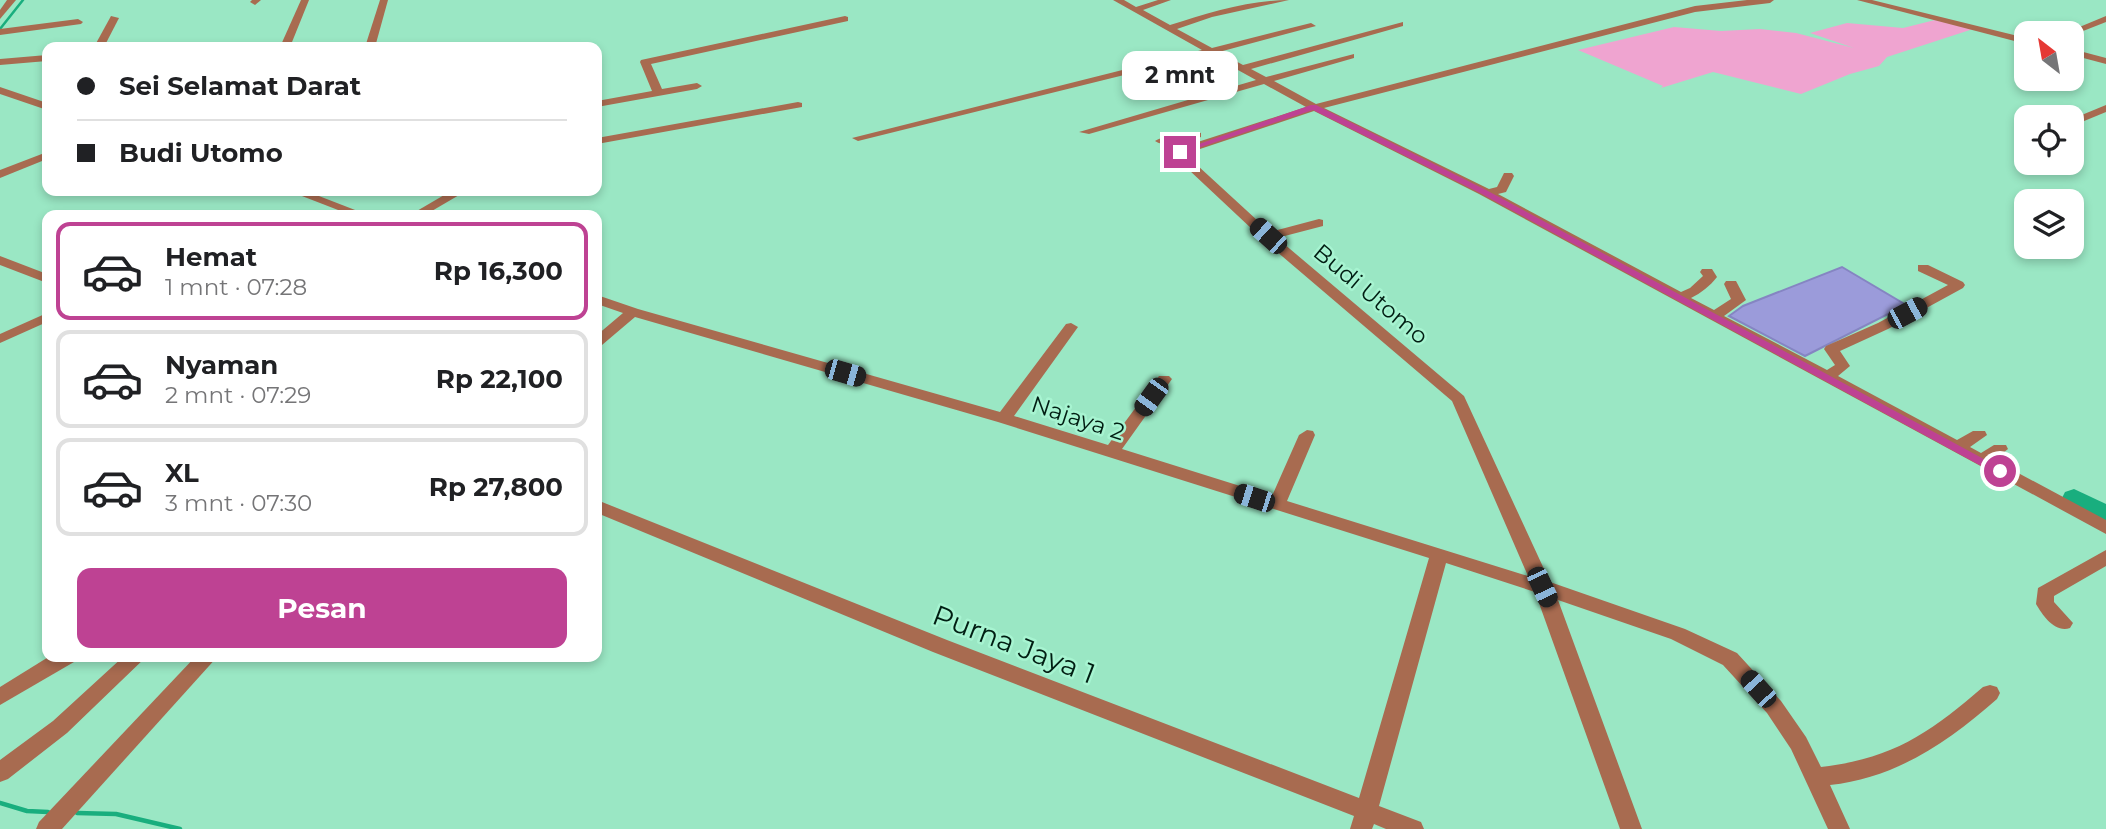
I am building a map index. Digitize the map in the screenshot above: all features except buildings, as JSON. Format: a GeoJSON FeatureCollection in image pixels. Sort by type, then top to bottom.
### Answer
{"type":"FeatureCollection","features":[{"type":"Feature","properties":{"kind":"street"},"geometry":{"type":"LineString","coordinates":[[0,15],[12,0]]}},
{"type":"Feature","properties":{"kind":"street"},"geometry":{"type":"LineString","coordinates":[[287,42],[304,0]]}},
{"type":"Feature","properties":{"kind":"street"},"geometry":{"type":"LineString","coordinates":[[371,42],[384,0]]}},
{"type":"Feature","properties":{"kind":"street"},"geometry":{"type":"LineString","coordinates":[[1117,0],[1141,8],[1212,50],[1250,66],[1494,192],[1679,298],[1833,373],[1961,446],[1989,456],[2106,528]]}},
{"type":"Feature","properties":{"kind":"street"},"geometry":{"type":"LineString","coordinates":[[1141,8],[1167,0]]}},
{"type":"Feature","properties":{"kind":"street"},"geometry":{"type":"LineString","coordinates":[[1172,28],[1210,15],[1284,0]]}},
{"type":"Feature","properties":{"kind":"street","name":"Budi Utomo"},"geometry":{"type":"LineString","coordinates":[[1631,829],[1559,627],[1463,405],[1454,393],[1180,158],[1180,152],[1322,105],[1682,12],[1770,0]]}},
{"type":"Feature","properties":{"kind":"street"},"geometry":{"type":"LineString","coordinates":[[1861,0],[2014,38]]}},
{"type":"Feature","properties":{"kind":"street"},"geometry":{"type":"LineString","coordinates":[[102,42],[114,18]]}},
{"type":"Feature","properties":{"kind":"street"},"geometry":{"type":"LineString","coordinates":[[658,93],[645,62],[845,19]]}},
{"type":"Feature","properties":{"kind":"street"},"geometry":{"type":"LineString","coordinates":[[2084,28],[2106,19]]}},
{"type":"Feature","properties":{"kind":"street"},"geometry":{"type":"LineString","coordinates":[[0,32],[78,22]]}},
{"type":"Feature","properties":{"kind":"street"},"geometry":{"type":"LineString","coordinates":[[1250,66],[1287,58],[1318,46],[1400,24]]}},
{"type":"Feature","properties":{"kind":"street"},"geometry":{"type":"LineString","coordinates":[[858,138],[1311,26]]}},
{"type":"Feature","properties":{"kind":"street"},"geometry":{"type":"LineString","coordinates":[[2084,54],[2103,56]]}},
{"type":"Feature","properties":{"kind":"street"},"geometry":{"type":"LineString","coordinates":[[1279,81],[1352,57]]}},
{"type":"Feature","properties":{"kind":"street"},"geometry":{"type":"LineString","coordinates":[[0,62],[42,58]]}},
{"type":"Feature","properties":{"kind":"street"},"geometry":{"type":"LineString","coordinates":[[1085,132],[1279,81],[1315,75],[1315,67]]}},
{"type":"Feature","properties":{"kind":"street"},"geometry":{"type":"LineString","coordinates":[[602,103],[697,86]]}},
{"type":"Feature","properties":{"kind":"street"},"geometry":{"type":"LineString","coordinates":[[0,90],[42,105]]}},
{"type":"Feature","properties":{"kind":"street"},"geometry":{"type":"LineString","coordinates":[[602,140],[798,105]]}},
{"type":"Feature","properties":{"kind":"street"},"geometry":{"type":"LineString","coordinates":[[2084,118],[2106,108]]}},
{"type":"Feature","properties":{"kind":"street"},"geometry":{"type":"LineString","coordinates":[[1161,141],[1182,140],[1209,133],[1227,135]]}},
{"type":"Feature","properties":{"kind":"street"},"geometry":{"type":"LineString","coordinates":[[0,174],[42,157]]}},
{"type":"Feature","properties":{"kind":"street"},"geometry":{"type":"LineString","coordinates":[[1494,192],[1507,176]]}},
{"type":"Feature","properties":{"kind":"street"},"geometry":{"type":"LineString","coordinates":[[311,196],[348,210]]}},
{"type":"Feature","properties":{"kind":"street"},"geometry":{"type":"LineString","coordinates":[[425,210],[451,196]]}},
{"type":"Feature","properties":{"kind":"street"},"geometry":{"type":"LineString","coordinates":[[1268,236],[1319,223]]}},
{"type":"Feature","properties":{"kind":"street"},"geometry":{"type":"LineString","coordinates":[[0,260],[42,277]]}},
{"type":"Feature","properties":{"kind":"street"},"geometry":{"type":"LineString","coordinates":[[1833,373],[1831,349],[1883,326],[1958,285],[1923,268]]}},
{"type":"Feature","properties":{"kind":"street"},"geometry":{"type":"LineString","coordinates":[[1679,298],[1695,291],[1710,277],[1707,272]]}},
{"type":"Feature","properties":{"kind":"street"},"geometry":{"type":"LineString","coordinates":[[1714,316],[1739,300],[1731,284]]}},
{"type":"Feature","properties":{"kind":"street","name":"Najaya 2"},"geometry":{"type":"LineString","coordinates":[[602,301],[1004,418],[1635,617],[1730,659],[1774,707],[1799,743],[1839,829]]}},
{"type":"Feature","properties":{"kind":"street"},"geometry":{"type":"LineString","coordinates":[[602,338],[633,312]]}},
{"type":"Feature","properties":{"kind":"street"},"geometry":{"type":"LineString","coordinates":[[0,339],[42,319]]}},
{"type":"Feature","properties":{"kind":"street"},"geometry":{"type":"LineString","coordinates":[[1004,418],[1071,327]]}},
{"type":"Feature","properties":{"kind":"street"},"geometry":{"type":"LineString","coordinates":[[1111,452],[1164,379]]}},
{"type":"Feature","properties":{"kind":"street"},"geometry":{"type":"LineString","coordinates":[[1277,505],[1307,435]]}},
{"type":"Feature","properties":{"kind":"street"},"geometry":{"type":"LineString","coordinates":[[1961,446],[1979,435]]}},
{"type":"Feature","properties":{"kind":"street","name":"Purna Jaya 1"},"geometry":{"type":"LineString","coordinates":[[602,508],[1364,820],[1413,829]]}},
{"type":"Feature","properties":{"kind":"street"},"geometry":{"type":"LineString","coordinates":[[1364,820],[1439,555]]}},
{"type":"Feature","properties":{"kind":"street"},"geometry":{"type":"LineString","coordinates":[[2063,622],[2045,604],[2045,593],[2106,557]]}},
{"type":"Feature","properties":{"kind":"street"},"geometry":{"type":"LineString","coordinates":[[0,697],[57,662]]}},
{"type":"Feature","properties":{"kind":"street"},"geometry":{"type":"LineString","coordinates":[[0,772],[60,727],[130,662]]}},
{"type":"Feature","properties":{"kind":"street"},"geometry":{"type":"LineString","coordinates":[[47,829],[202,662]]}},
{"type":"Feature","properties":{"kind":"street"},"geometry":{"type":"LineString","coordinates":[[1817,777],[1863,770],[1887,762],[1936,736],[1990,693]]}},
{"type":"Feature","properties":{"kind":"shaded area"},"geometry":{"type":"Polygon","coordinates":[[[1935,20],[1973,29],[1887,57],[1879,66],[1850,74],[1801,94],[1713,72],[1661,88],[1663,86],[1578,50],[1674,27],[1721,31],[1760,29],[1796,33],[1854,48],[1810,33],[1847,23],[1903,28],[1935,20]]]}},
{"type":"Feature","properties":{"kind":"waterway"},"geometry":{"type":"LineString","coordinates":[[0,29],[23,0]]}},
{"type":"Feature","properties":{"kind":"waterway"},"geometry":{"type":"LineString","coordinates":[[2074,498],[2106,515]]}},
{"type":"Feature","properties":{"kind":"waterway"},"geometry":{"type":"LineString","coordinates":[[0,803],[27,811],[48,812]]}},
{"type":"Feature","properties":{"kind":"waterway"},"geometry":{"type":"LineString","coordinates":[[77,813],[116,814],[180,829]]}},
{"type":"Feature","properties":{"kind":"route"},"geometry":{"type":"LineString","coordinates":[[1180,152],[1314,107],[1483,191],[2000,471]]}}]}
